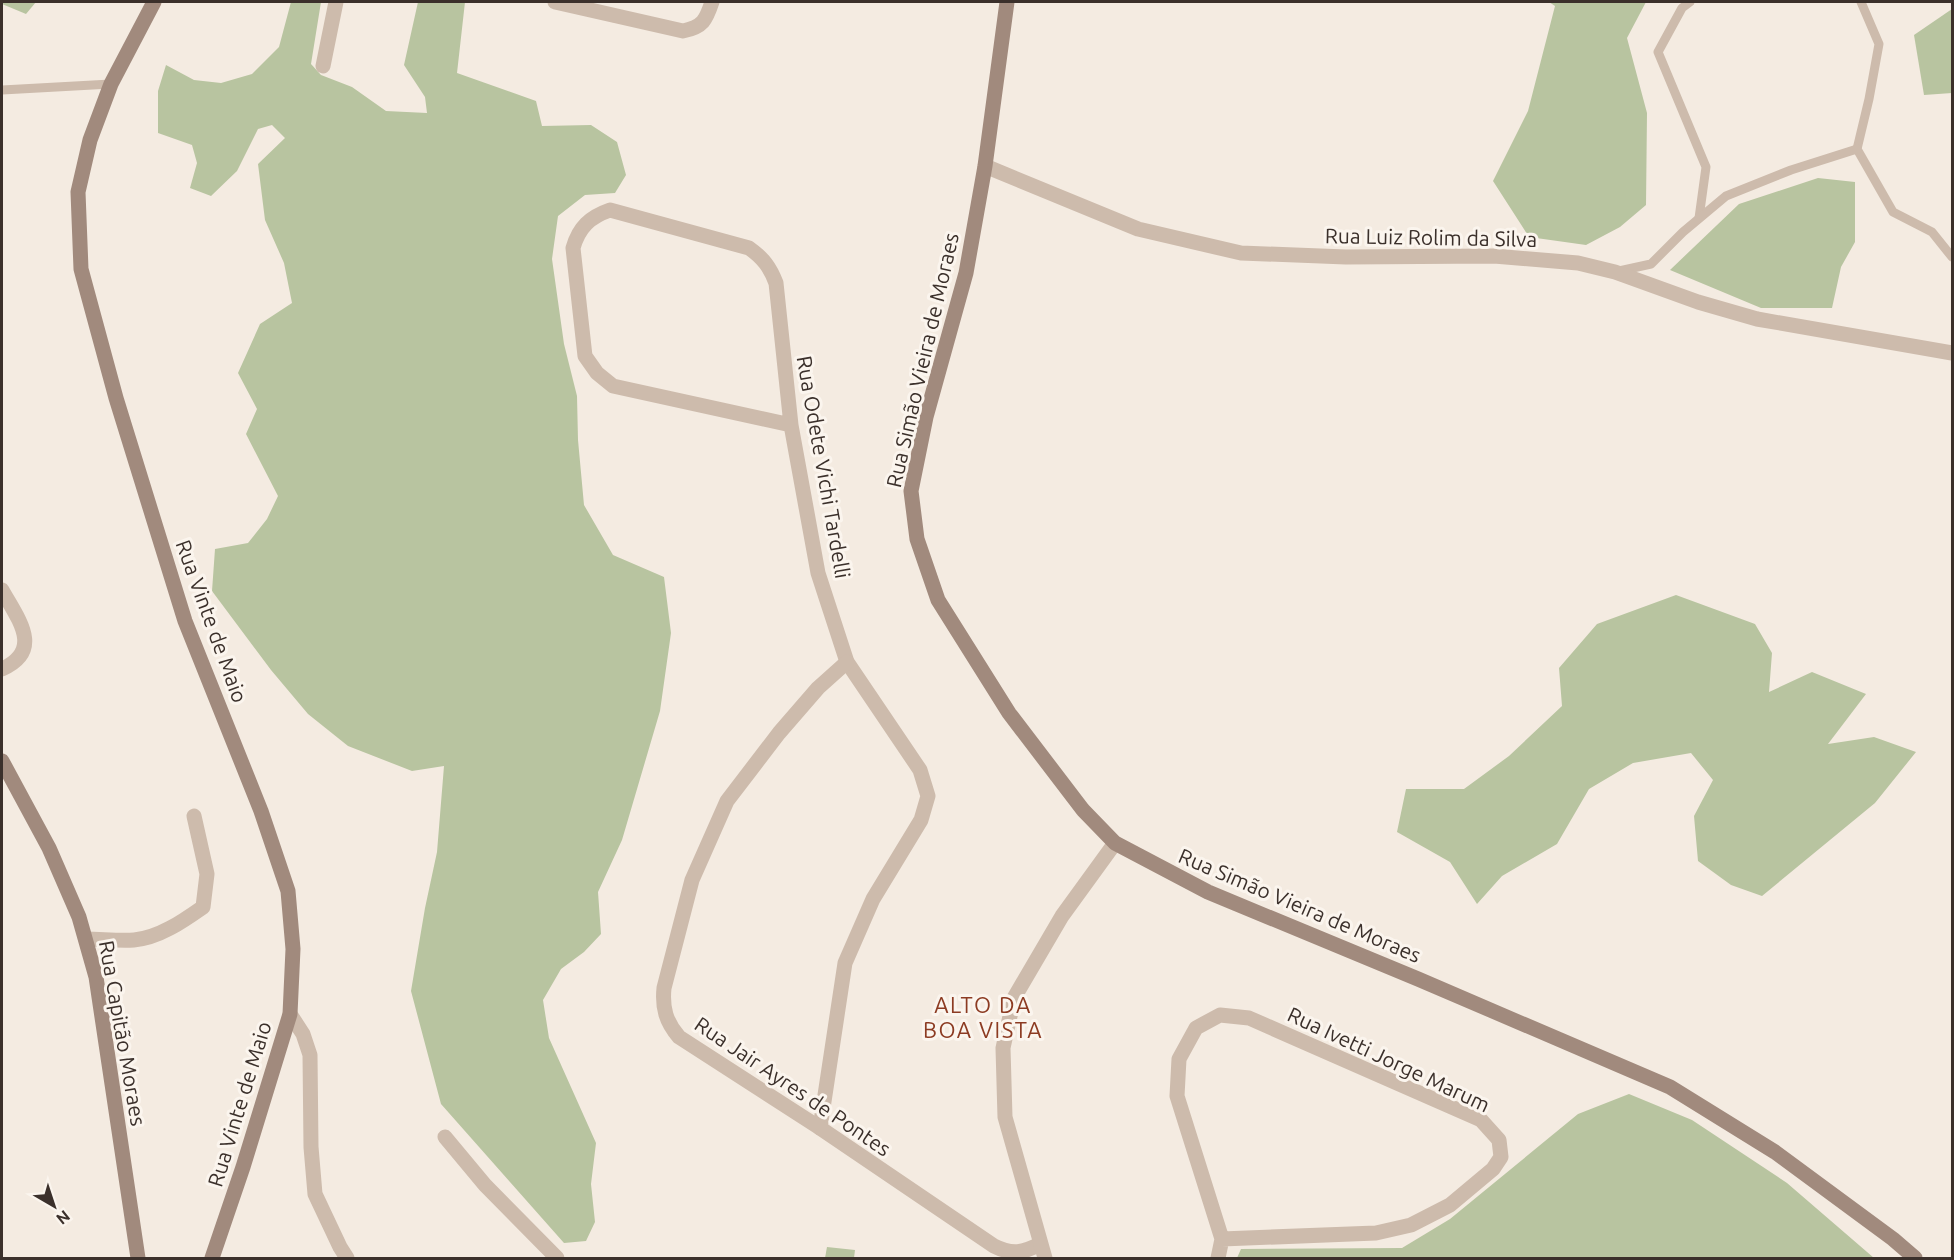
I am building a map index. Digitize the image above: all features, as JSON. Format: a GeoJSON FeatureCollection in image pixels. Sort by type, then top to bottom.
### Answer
{"type":"FeatureCollection","features":[{"type":"Feature","properties":{"kind":"street","name":"Rua Vinte de Maio"},"geometry":{"type":"LineString","coordinates":[[154,2],[111,84],[90,140],[78,192],[81,269],[116,398],[185,621],[261,811],[288,891],[293,950],[290,1014],[243,1167],[212,1258]]}},
{"type":"Feature","properties":{"kind":"street"},"geometry":{"type":"LineString","coordinates":[[324,66],[336,2]]}},
{"type":"Feature","properties":{"kind":"street"},"geometry":{"type":"LineString","coordinates":[[555,2],[683,32],[696,28],[707,17],[712,2]]}},
{"type":"Feature","properties":{"kind":"street","name":"Rua Simão Vieira de Moraes"},"geometry":{"type":"LineString","coordinates":[[1007,2],[985,165],[966,273],[926,417],[910,491],[917,538],[938,600],[1009,713],[1083,810],[1115,843],[1208,892],[1407,974],[1670,1087],[1775,1152],[1893,1239],[1915,1258]]}},
{"type":"Feature","properties":{"kind":"street","name":"Rua Luiz Rolim da Silva"},"geometry":{"type":"LineString","coordinates":[[985,165],[1138,229],[1241,253],[1346,257],[1494,256],[1578,263],[1615,272],[1698,302],[1757,319],[1953,353]]}},
{"type":"Feature","properties":{"kind":"street","name":"Rua Odete Vichi Tardelli"},"geometry":{"type":"LineString","coordinates":[[791,425],[613,386],[597,373],[585,356],[573,248],[577,234],[586,223],[610,210],[749,248],[771,269],[776,283],[791,425],[818,573],[847,662],[920,770],[928,796],[921,820],[873,899],[845,963],[820,1128]]}},
{"type":"Feature","properties":{"kind":"street"},"geometry":{"type":"LineString","coordinates":[[2,590],[21,623],[26,640],[23,653],[13,664],[2,669]]}},
{"type":"Feature","properties":{"kind":"street","name":"Rua Jair Ayres de Pontes"},"geometry":{"type":"LineString","coordinates":[[847,662],[818,688],[779,733],[727,801],[692,880],[663,1001],[664,1015],[670,1027],[680,1037],[1004,1252],[1042,1251]]}},
{"type":"Feature","properties":{"kind":"street","name":"Rua Capitão Moraes"},"geometry":{"type":"LineString","coordinates":[[2,761],[49,848],[80,916],[96,977],[138,1258]]}},
{"type":"Feature","properties":{"kind":"street"},"geometry":{"type":"LineString","coordinates":[[86,939],[134,940],[156,934],[184,920],[203,907],[207,874],[194,816]]}},
{"type":"Feature","properties":{"kind":"street"},"geometry":{"type":"LineString","coordinates":[[1042,1251],[1005,1117],[1003,1048],[1014,998],[1062,916],[1115,843]]}},
{"type":"Feature","properties":{"kind":"street"},"geometry":{"type":"LineString","coordinates":[[290,1014],[303,1034],[310,1055],[310,1147],[315,1194],[340,1247],[348,1258]]}},
{"type":"Feature","properties":{"kind":"street","name":"Rua Ivetti Jorge Marum"},"geometry":{"type":"LineString","coordinates":[[1218,1258],[1222,1239],[1177,1096],[1179,1059],[1196,1028],[1220,1015],[1249,1018],[1481,1120],[1499,1140],[1501,1158],[1493,1169],[1450,1205],[1411,1225],[1376,1233],[1222,1239]]}},
{"type":"Feature","properties":{"kind":"street"},"geometry":{"type":"LineString","coordinates":[[445,1137],[485,1185],[557,1258]]}},
{"type":"Feature","properties":{"kind":"lane"},"geometry":{"type":"LineString","coordinates":[[1690,2],[1682,8],[1658,52],[1706,167],[1699,218]]}},
{"type":"Feature","properties":{"kind":"lane"},"geometry":{"type":"LineString","coordinates":[[1861,2],[1879,44],[1857,149],[1893,212],[1932,232],[1953,257]]}},
{"type":"Feature","properties":{"kind":"lane"},"geometry":{"type":"LineString","coordinates":[[2,90],[111,84]]}},
{"type":"Feature","properties":{"kind":"lane"},"geometry":{"type":"LineString","coordinates":[[1615,272],[1651,264],[1699,218],[1726,196],[1791,170],[1857,149]]}},
{"type":"Feature","properties":{"kind":"green space"},"geometry":{"type":"Polygon","coordinates":[[[2,2],[36,2],[26,14],[2,2]]]}},
{"type":"Feature","properties":{"kind":"green space"},"geometry":{"type":"Polygon","coordinates":[[[291,2],[321,2],[311,64],[321,75],[352,87],[386,111],[427,113],[425,97],[404,65],[418,2],[465,2],[457,73],[536,101],[542,126],[591,125],[617,142],[626,175],[615,193],[585,195],[558,216],[552,259],[564,344],[577,396],[578,440],[584,505],[613,555],[664,577],[671,633],[660,711],[622,840],[598,892],[601,934],[584,952],[561,969],[543,1000],[549,1038],[596,1143],[591,1184],[595,1222],[586,1241],[564,1243],[441,1104],[411,991],[437,852],[444,766],[412,771],[348,746],[308,714],[271,670],[212,591],[215,549],[248,543],[267,519],[278,496],[246,434],[257,409],[238,373],[260,324],[292,303],[284,263],[265,220],[258,164],[285,138],[272,125],[258,129],[237,171],[211,196],[190,188],[197,163],[192,145],[158,133],[158,91],[166,65],[194,80],[221,83],[252,74],[279,47],[291,2]]]}},
{"type":"Feature","properties":{"kind":"green space"},"geometry":{"type":"Polygon","coordinates":[[[1549,2],[1646,2],[1627,38],[1647,113],[1646,205],[1620,227],[1586,245],[1529,237],[1493,181],[1528,111],[1555,6],[1549,2]]]}},
{"type":"Feature","properties":{"kind":"green space"},"geometry":{"type":"Polygon","coordinates":[[[1952,9],[1952,93],[1924,95],[1914,35],[1952,9]]]}},
{"type":"Feature","properties":{"kind":"green space"},"geometry":{"type":"Polygon","coordinates":[[[1818,178],[1855,182],[1855,242],[1841,267],[1832,308],[1761,308],[1670,270],[1739,204],[1818,178]]]}},
{"type":"Feature","properties":{"kind":"green space"},"geometry":{"type":"Polygon","coordinates":[[[1676,595],[1755,624],[1772,653],[1769,692],[1812,672],[1866,694],[1828,744],[1874,737],[1916,752],[1875,803],[1762,896],[1731,885],[1698,861],[1694,816],[1713,780],[1691,753],[1633,763],[1589,789],[1557,844],[1502,876],[1477,904],[1450,862],[1397,832],[1406,789],[1464,789],[1509,756],[1562,706],[1559,668],[1597,624],[1676,595]]]}},
{"type":"Feature","properties":{"kind":"green space"},"geometry":{"type":"Polygon","coordinates":[[[1629,1094],[1692,1120],[1787,1183],[1874,1258],[1237,1258],[1241,1249],[1402,1248],[1450,1219],[1578,1114],[1629,1094]]]}},
{"type":"Feature","properties":{"kind":"green space"},"geometry":{"type":"Polygon","coordinates":[[[827,1247],[855,1250],[854,1258],[825,1258],[827,1247]]]}},
{"type":"Feature","properties":{"kind":"district","name":"ALTO DA BOA VISTA"},"geometry":{"type":"Point","coordinates":[983,1016]}}]}
